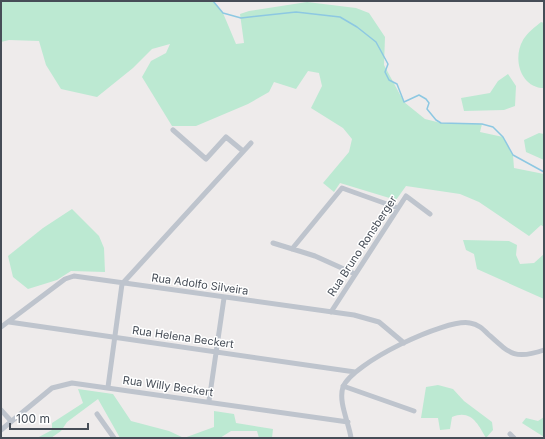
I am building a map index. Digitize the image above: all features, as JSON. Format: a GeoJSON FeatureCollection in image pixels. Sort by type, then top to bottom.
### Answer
{"type":"FeatureCollection","features":[{"type":"Feature","properties":{"kind":"street"},"geometry":{"type":"LineString","coordinates":[[173,130],[206,158],[226,137],[242,152]]}},
{"type":"Feature","properties":{"kind":"street"},"geometry":{"type":"LineString","coordinates":[[108,387],[122,284],[251,143]]}},
{"type":"Feature","properties":{"kind":"street"},"geometry":{"type":"LineString","coordinates":[[292,249],[342,188],[398,208]]}},
{"type":"Feature","properties":{"kind":"street","name":"Rua Bruno Ronsberger"},"geometry":{"type":"LineString","coordinates":[[331,312],[354,274],[406,196],[430,214]]}},
{"type":"Feature","properties":{"kind":"street"},"geometry":{"type":"LineString","coordinates":[[273,243],[315,256],[354,274]]}},
{"type":"Feature","properties":{"kind":"street","name":"Rua Adolfo Silveira"},"geometry":{"type":"LineString","coordinates":[[1,328],[68,277],[79,276],[122,284],[331,312],[372,319],[387,328],[404,343]]}},
{"type":"Feature","properties":{"kind":"street"},"geometry":{"type":"LineString","coordinates":[[209,401],[224,298]]}},
{"type":"Feature","properties":{"kind":"street","name":"Rua Helena Beckert"},"geometry":{"type":"LineString","coordinates":[[9,322],[355,372]]}},
{"type":"Feature","properties":{"kind":"street"},"geometry":{"type":"LineString","coordinates":[[351,438],[342,396],[343,386],[355,372],[376,356],[404,343],[448,325],[464,322],[480,327],[513,354],[523,356],[544,350]]}},
{"type":"Feature","properties":{"kind":"street","name":"Rua Willy Beckert"},"geometry":{"type":"LineString","coordinates":[[1,430],[46,392],[58,385],[77,383],[348,422]]}},
{"type":"Feature","properties":{"kind":"street"},"geometry":{"type":"LineString","coordinates":[[343,386],[414,411]]}},
{"type":"Feature","properties":{"kind":"street"},"geometry":{"type":"LineString","coordinates":[[1,410],[11,422]]}},
{"type":"Feature","properties":{"kind":"street"},"geometry":{"type":"LineString","coordinates":[[97,414],[114,438]]}},
{"type":"Feature","properties":{"kind":"green space"},"geometry":{"type":"Polygon","coordinates":[[[1,1],[213,1],[223,13],[236,44],[244,43],[240,14],[249,11],[307,2],[356,8],[369,13],[385,37],[384,65],[404,102],[425,119],[441,123],[482,124],[480,132],[503,137],[513,155],[514,168],[544,174],[544,227],[541,225],[529,236],[479,202],[460,194],[406,186],[396,200],[340,183],[334,192],[323,183],[349,152],[352,139],[343,128],[311,108],[322,86],[319,73],[308,71],[296,89],[274,82],[269,92],[248,104],[196,126],[172,126],[142,77],[151,61],[166,53],[170,44],[152,49],[133,68],[97,97],[61,89],[46,65],[39,41],[9,40],[1,42],[1,1]]]}},
{"type":"Feature","properties":{"kind":"green space"},"geometry":{"type":"Polygon","coordinates":[[[541,22],[544,23],[544,88],[536,87],[524,78],[518,56],[523,40],[541,22]]]}},
{"type":"Feature","properties":{"kind":"green space"},"geometry":{"type":"Polygon","coordinates":[[[508,74],[516,86],[515,106],[504,110],[464,111],[461,98],[490,93],[498,81],[508,74]]]}},
{"type":"Feature","properties":{"kind":"green space"},"geometry":{"type":"Polygon","coordinates":[[[539,133],[544,134],[544,160],[526,152],[524,140],[539,133]]]}},
{"type":"Feature","properties":{"kind":"green space"},"geometry":{"type":"Polygon","coordinates":[[[72,209],[99,236],[104,248],[105,272],[71,271],[57,280],[28,289],[13,277],[8,256],[43,228],[72,209]]]}},
{"type":"Feature","properties":{"kind":"green space"},"geometry":{"type":"Polygon","coordinates":[[[463,240],[509,241],[517,245],[516,255],[520,264],[534,263],[544,254],[544,299],[477,269],[474,254],[466,250],[463,240]]]}},
{"type":"Feature","properties":{"kind":"green space"},"geometry":{"type":"Polygon","coordinates":[[[438,385],[453,389],[464,401],[492,422],[493,430],[486,438],[477,423],[469,416],[459,415],[452,417],[450,429],[440,430],[438,418],[421,418],[426,387],[438,385]]]}},
{"type":"Feature","properties":{"kind":"green space"},"geometry":{"type":"Polygon","coordinates":[[[78,389],[113,394],[131,421],[169,431],[184,438],[120,438],[98,399],[67,422],[61,431],[51,438],[37,438],[52,430],[52,423],[83,403],[78,389]]]}},
{"type":"Feature","properties":{"kind":"green space"},"geometry":{"type":"Polygon","coordinates":[[[214,411],[234,414],[236,423],[273,429],[272,438],[259,438],[257,431],[231,431],[220,438],[184,438],[214,427],[214,411]]]}},
{"type":"Feature","properties":{"kind":"green space"},"geometry":{"type":"Polygon","coordinates":[[[544,417],[544,437],[522,423],[526,418],[538,421],[544,417]]]}},
{"type":"Feature","properties":{"kind":"waterway"},"geometry":{"type":"LineString","coordinates":[[48,1],[55,1]]}},
{"type":"Feature","properties":{"kind":"waterway"},"geometry":{"type":"LineString","coordinates":[[213,1],[223,13],[241,18],[296,12],[340,17],[357,27],[376,42],[388,64],[385,72],[389,80],[397,84],[404,102],[419,95],[426,99],[429,103],[427,109],[436,120],[441,123],[482,124],[493,127],[503,137],[513,155],[544,172]]}}]}
